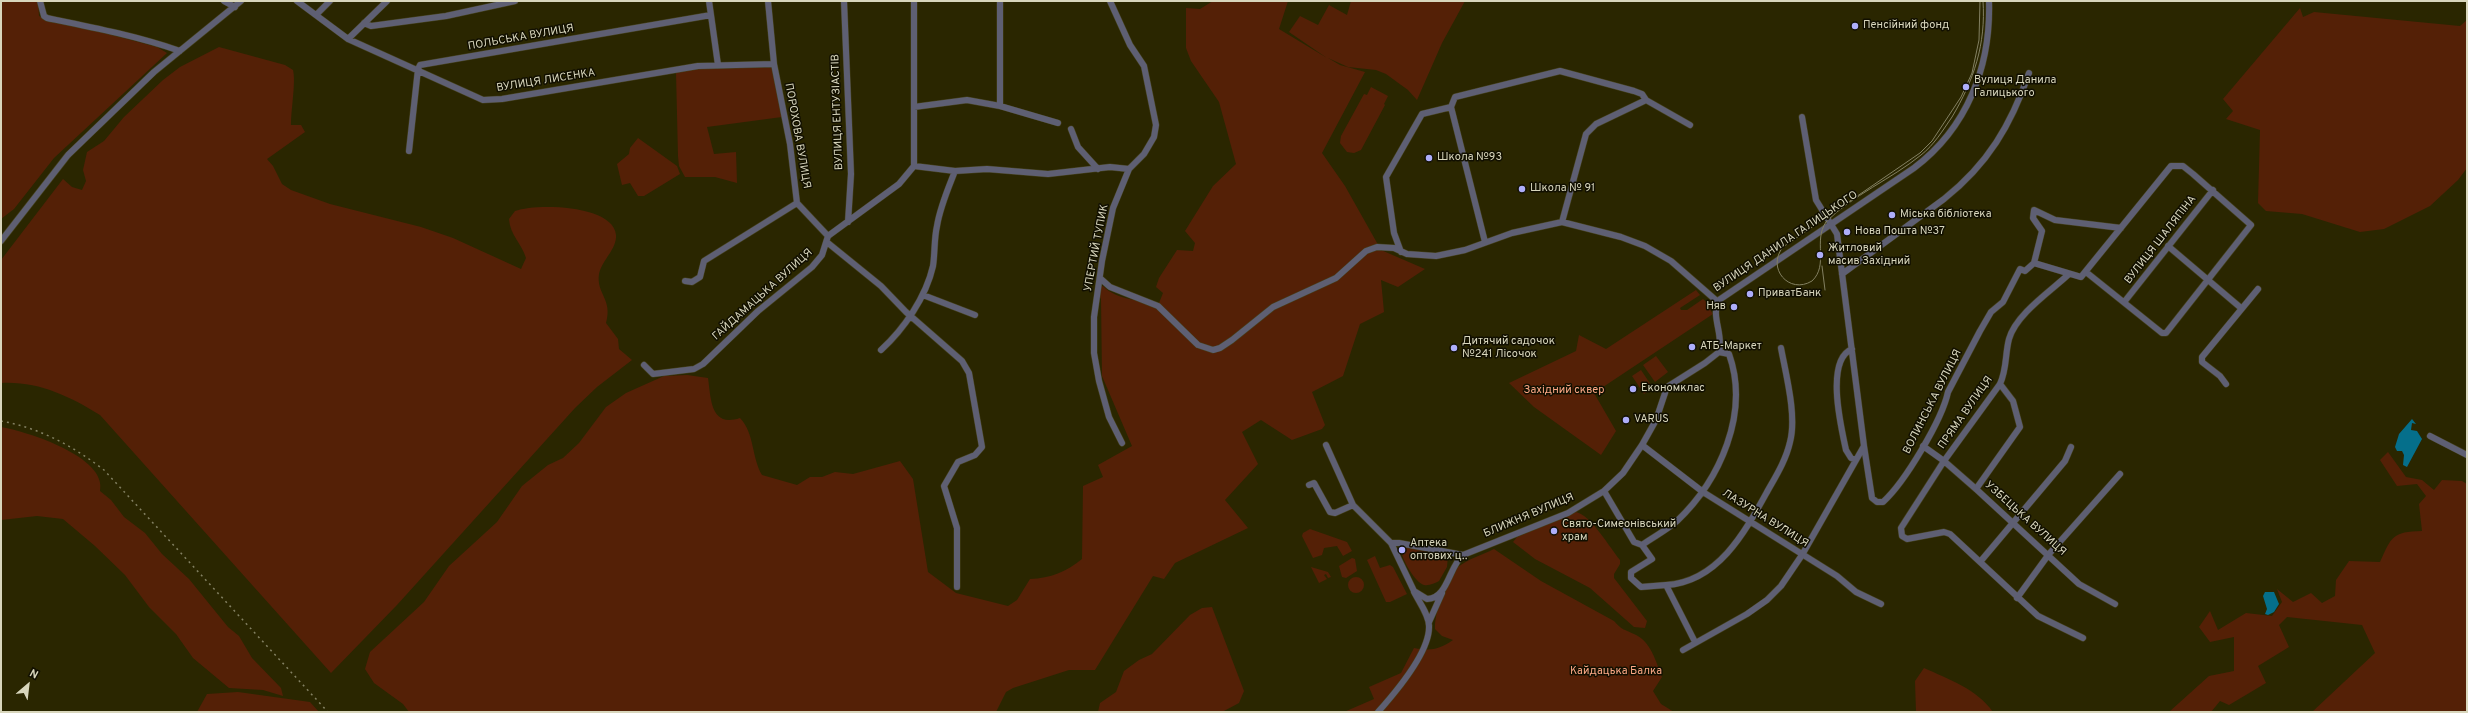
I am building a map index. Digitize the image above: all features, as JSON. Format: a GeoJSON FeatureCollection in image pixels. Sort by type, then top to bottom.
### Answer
{"type":"FeatureCollection","features":[{"type":"Feature","properties":{"kind":"street"},"geometry":{"type":"LineString","coordinates":[[224,1],[235,7]]}},
{"type":"Feature","properties":{"kind":"street"},"geometry":{"type":"LineString","coordinates":[[1,241],[68,155],[123,100],[241,1]]}},
{"type":"Feature","properties":{"kind":"street","name":"ВУЛИЦЯ ЛИСЕНКА"},"geometry":{"type":"LineString","coordinates":[[297,1],[348,39],[418,69],[420,72],[483,100],[502,100],[652,72],[718,65],[774,64]]}},
{"type":"Feature","properties":{"kind":"street"},"geometry":{"type":"LineString","coordinates":[[316,15],[330,1]]}},
{"type":"Feature","properties":{"kind":"street"},"geometry":{"type":"LineString","coordinates":[[348,39],[387,1]]}},
{"type":"Feature","properties":{"kind":"street"},"geometry":{"type":"LineString","coordinates":[[364,23],[371,26],[412,21],[515,1]]}},
{"type":"Feature","properties":{"kind":"street"},"geometry":{"type":"LineString","coordinates":[[709,1],[718,65]]}},
{"type":"Feature","properties":{"kind":"street","name":"ПОРОХОВА ВУЛИЦЯ"},"geometry":{"type":"LineString","coordinates":[[685,281],[692,282],[700,277],[704,261],[798,204],[774,64],[768,1]]}},
{"type":"Feature","properties":{"kind":"street","name":"ВУЛИЦЯ ЕНТУЗІАСТІВ"},"geometry":{"type":"LineString","coordinates":[[844,1],[851,174],[848,222]]}},
{"type":"Feature","properties":{"kind":"street"},"geometry":{"type":"LineString","coordinates":[[914,1],[914,166],[955,171],[987,169],[1048,174],[1110,167],[1129,169]]}},
{"type":"Feature","properties":{"kind":"street"},"geometry":{"type":"LineString","coordinates":[[1000,1],[1000,106]]}},
{"type":"Feature","properties":{"kind":"street","name":"УПЕРТИЙ ТУПИК"},"geometry":{"type":"LineString","coordinates":[[1110,1],[1130,45],[1144,66],[1156,125],[1154,137],[1144,154],[1129,169],[1113,208],[1102,261],[1101,279],[1094,316],[1094,353],[1108,413],[1122,443]]}},
{"type":"Feature","properties":{"kind":"street","name":"ВУЛИЦЯ ДАНИЛА ГАЛИЦЬКОГО"},"geometry":{"type":"LineString","coordinates":[[1101,279],[1110,287],[1158,306],[1198,345],[1213,350],[1220,348],[1232,340],[1273,307],[1336,278],[1366,251],[1378,247],[1394,248],[1401,252],[1417,256],[1436,256],[1465,250],[1512,233],[1562,222],[1625,238],[1654,250],[1681,269],[1718,302],[1914,168],[1939,148],[1948,137],[1977,83],[1983,66],[1989,30],[1989,1]]}},
{"type":"Feature","properties":{"kind":"street"},"geometry":{"type":"LineString","coordinates":[[40,4],[47,18],[74,22],[155,42],[180,51]]}},
{"type":"Feature","properties":{"kind":"street","name":"ПОЛЬСЬКА ВУЛИЦЯ"},"geometry":{"type":"LineString","coordinates":[[418,69],[420,65],[431,62],[711,15]]}},
{"type":"Feature","properties":{"kind":"street"},"geometry":{"type":"LineString","coordinates":[[409,151],[418,69]]}},
{"type":"Feature","properties":{"kind":"street"},"geometry":{"type":"LineString","coordinates":[[1486,242],[1450,107],[1455,97],[1560,71],[1642,94],[1646,100],[1690,125]]}},
{"type":"Feature","properties":{"kind":"street"},"geometry":{"type":"LineString","coordinates":[[1842,274],[1952,193],[1980,164],[2006,130],[2018,106],[2029,73]]}},
{"type":"Feature","properties":{"kind":"street"},"geometry":{"type":"LineString","coordinates":[[914,107],[967,100],[1000,106],[1058,123]]}},
{"type":"Feature","properties":{"kind":"street"},"geometry":{"type":"LineString","coordinates":[[1562,222],[1586,134],[1596,124],[1646,100]]}},
{"type":"Feature","properties":{"kind":"street"},"geometry":{"type":"LineString","coordinates":[[1401,252],[1394,234],[1386,177],[1422,114],[1450,107]]}},
{"type":"Feature","properties":{"kind":"street","name":"ВОЛИНСЬКА ВУЛИЦЯ"},"geometry":{"type":"LineString","coordinates":[[1802,117],[1816,200],[1836,234],[1864,446],[1872,498],[1877,502],[1883,502],[1902,480],[1923,446],[1946,401],[1948,392],[1990,312],[2003,302],[2020,269],[2025,271],[2034,262]]}},
{"type":"Feature","properties":{"kind":"street"},"geometry":{"type":"LineString","coordinates":[[1071,129],[1078,147],[1098,169]]}},
{"type":"Feature","properties":{"kind":"street","name":"ГАЙДАМАЦЬКА ВУЛИЦЯ"},"geometry":{"type":"LineString","coordinates":[[644,365],[653,374],[694,369],[703,364],[758,311],[812,267],[822,255],[828,239],[899,184],[914,166]]}},
{"type":"Feature","properties":{"kind":"street"},"geometry":{"type":"LineString","coordinates":[[2086,272],[2162,333],[2166,333],[2251,225],[2213,190],[2183,166],[2171,166],[2121,228],[2082,277],[2034,262],[2042,231],[2033,218],[2034,210],[2055,220],[2121,228]]}},
{"type":"Feature","properties":{"kind":"street"},"geometry":{"type":"LineString","coordinates":[[881,350],[893,339],[923,295],[933,264],[936,227],[955,171]]}},
{"type":"Feature","properties":{"kind":"street","name":"ВУЛИЦЯ ШАЛЯПІНА"},"geometry":{"type":"LineString","coordinates":[[2125,302],[2213,190]]}},
{"type":"Feature","properties":{"kind":"street"},"geometry":{"type":"LineString","coordinates":[[798,204],[828,239],[962,361],[969,372],[982,447],[979,452],[958,462],[944,486],[957,528],[957,587]]}},
{"type":"Feature","properties":{"kind":"street"},"geometry":{"type":"LineString","coordinates":[[2168,246],[2241,308]]}},
{"type":"Feature","properties":{"kind":"street","name":"ПРЯМА ВУЛИЦЯ"},"geometry":{"type":"LineString","coordinates":[[1980,562],[1950,534],[1944,532],[1907,539],[1902,536],[1901,528],[1944,461],[2000,384],[2005,372],[2009,339],[2015,326],[2069,274]]}},
{"type":"Feature","properties":{"kind":"street"},"geometry":{"type":"LineString","coordinates":[[2226,384],[2220,376],[2202,362],[2205,353],[2258,289]]}},
{"type":"Feature","properties":{"kind":"street"},"geometry":{"type":"LineString","coordinates":[[923,295],[975,315]]}},
{"type":"Feature","properties":{"kind":"street"},"geometry":{"type":"LineString","coordinates":[[1642,545],[1676,522],[1703,492],[1724,455],[1736,396],[1734,369],[1729,354],[1718,352],[1721,345],[1716,311],[1718,302]]}},
{"type":"Feature","properties":{"kind":"street"},"geometry":{"type":"LineString","coordinates":[[1604,491],[1634,542],[1642,545],[1652,559],[1631,572],[1631,578],[1641,587],[1666,585],[1694,578],[1712,568],[1734,546],[1751,522],[1781,466],[1790,442],[1792,426],[1781,348]]}},
{"type":"Feature","properties":{"kind":"street"},"geometry":{"type":"LineString","coordinates":[[1852,349],[1846,351],[1842,358],[1836,384],[1846,450],[1851,458],[1856,460]]}},
{"type":"Feature","properties":{"kind":"street","name":"БЛИЖНЯ ВУЛИЦЯ"},"geometry":{"type":"LineString","coordinates":[[1462,555],[1568,513],[1604,491],[1623,473],[1642,445],[1656,420],[1667,386],[1709,361],[1718,352]]}},
{"type":"Feature","properties":{"kind":"street"},"geometry":{"type":"LineString","coordinates":[[1976,489],[2020,427],[2013,401],[2000,384]]}},
{"type":"Feature","properties":{"kind":"street"},"geometry":{"type":"LineString","coordinates":[[2430,436],[2467,455]]}},
{"type":"Feature","properties":{"kind":"street"},"geometry":{"type":"LineString","coordinates":[[1326,445],[1354,505],[1382,537],[1391,543],[1429,622]]}},
{"type":"Feature","properties":{"kind":"street","name":"ЛАЗУРНА ВУЛИЦЯ"},"geometry":{"type":"LineString","coordinates":[[1642,445],[1703,492],[1837,576],[1856,592],[1881,604]]}},
{"type":"Feature","properties":{"kind":"street"},"geometry":{"type":"LineString","coordinates":[[1683,650],[1748,614],[1767,600],[1781,586],[1802,555],[1864,446]]}},
{"type":"Feature","properties":{"kind":"street","name":"УЗБЕЦЬКА ВУЛИЦЯ"},"geometry":{"type":"LineString","coordinates":[[1923,446],[1944,461],[1976,489],[2012,523],[2049,554],[2079,584],[2115,604]]}},
{"type":"Feature","properties":{"kind":"street"},"geometry":{"type":"LineString","coordinates":[[2071,447],[2065,461],[1980,562],[2038,616],[2083,638]]}},
{"type":"Feature","properties":{"kind":"street"},"geometry":{"type":"LineString","coordinates":[[2018,598],[2049,554],[2120,474]]}},
{"type":"Feature","properties":{"kind":"street"},"geometry":{"type":"LineString","coordinates":[[1310,485],[1314,483],[1330,512],[1335,513],[1354,505]]}},
{"type":"Feature","properties":{"kind":"street"},"geometry":{"type":"LineString","coordinates":[[1378,712],[1414,668],[1427,636],[1429,622],[1452,568],[1462,555],[1399,543],[1391,543]]}},
{"type":"Feature","properties":{"kind":"street"},"geometry":{"type":"LineString","coordinates":[[1666,585],[1695,642]]}},
{"type":"Feature","properties":{"kind":"street"},"geometry":{"type":"LineString","coordinates":[[1414,591],[1430,599],[1438,595],[1445,586]]}},
{"type":"Feature","properties":{"kind":"green space"},"geometry":{"type":"Polygon","coordinates":[[[1,1],[38,1],[39,16],[56,23],[82,27],[157,47],[167,53],[54,158],[14,209],[1,219],[1,1]]]}},
{"type":"Feature","properties":{"kind":"green space"},"geometry":{"type":"Polygon","coordinates":[[[1213,1],[1288,1],[1279,29],[1327,58],[1289,32],[1300,16],[1318,25],[1329,5],[1347,15],[1351,1],[1465,1],[1442,43],[1417,100],[1408,90],[1386,74],[1376,70],[1348,67],[1328,58],[1340,65],[1365,72],[1322,153],[1345,186],[1381,250],[1425,269],[1398,287],[1381,280],[1384,312],[1360,324],[1343,376],[1312,392],[1325,425],[1322,429],[1292,440],[1261,420],[1242,432],[1258,464],[1225,500],[1248,528],[1175,563],[1164,579],[1153,576],[1095,670],[1069,670],[1013,688],[1006,692],[996,712],[409,712],[403,704],[374,683],[365,669],[370,652],[424,602],[449,566],[497,522],[522,486],[548,465],[563,458],[579,443],[606,407],[626,393],[664,376],[687,375],[708,378],[710,394],[717,415],[723,419],[730,420],[740,418],[745,424],[751,438],[756,460],[762,475],[797,485],[810,477],[822,477],[835,472],[853,474],[900,461],[913,479],[928,572],[956,593],[1008,606],[1017,600],[1030,579],[1058,574],[1082,559],[1083,486],[1103,477],[1098,465],[1132,446],[1102,376],[1100,287],[1103,286],[1108,291],[1122,297],[1159,303],[1163,293],[1156,287],[1159,278],[1177,250],[1193,251],[1195,243],[1185,231],[1213,186],[1236,164],[1219,102],[1191,61],[1186,48],[1186,8],[1200,9],[1213,1]]]}},
{"type":"Feature","properties":{"kind":"green space"},"geometry":{"type":"Polygon","coordinates":[[[2300,8],[2303,17],[2314,12],[2460,26],[2467,20],[2467,168],[2458,180],[2430,206],[2384,229],[2360,232],[2302,214],[2266,211],[2258,203],[2260,130],[2226,119],[2233,111],[2223,99],[2300,8]]]}},
{"type":"Feature","properties":{"kind":"green space"},"geometry":{"type":"Polygon","coordinates":[[[219,47],[285,65],[293,70],[294,81],[291,125],[301,125],[305,132],[267,159],[273,166],[282,184],[291,190],[330,204],[421,227],[453,238],[521,269],[526,258],[514,235],[509,219],[515,211],[540,207],[556,207],[589,212],[602,217],[612,225],[616,235],[616,240],[612,250],[603,264],[599,274],[599,281],[607,308],[608,315],[606,323],[618,339],[619,349],[632,360],[597,387],[575,408],[397,605],[331,673],[100,415],[53,391],[28,384],[1,383],[1,260],[63,179],[72,187],[82,190],[86,181],[83,170],[87,152],[104,141],[124,117],[163,80],[180,67],[219,47]]]}},
{"type":"Feature","properties":{"kind":"green space"},"geometry":{"type":"Polygon","coordinates":[[[765,65],[773,69],[782,117],[707,127],[714,154],[736,152],[737,183],[715,177],[685,177],[679,166],[678,156],[676,72],[697,67],[765,65]]]}},
{"type":"Feature","properties":{"kind":"green space"},"geometry":{"type":"Polygon","coordinates":[[[1371,87],[1388,96],[1384,104],[1385,105],[1361,150],[1354,153],[1347,152],[1340,143],[1341,136],[1364,94],[1367,95],[1371,87]]]}},
{"type":"Feature","properties":{"kind":"green space"},"geometry":{"type":"Polygon","coordinates":[[[638,138],[677,166],[680,174],[644,196],[638,196],[630,183],[622,185],[617,164],[629,154],[630,148],[638,138]]]}},
{"type":"Feature","properties":{"kind":"green space","name":"Західний сквер"},"geometry":{"type":"Polygon","coordinates":[[[1696,290],[1700,295],[1680,308],[1681,310],[1687,310],[1703,299],[1711,306],[1709,308],[1713,314],[1594,393],[1616,431],[1601,455],[1534,407],[1509,383],[1576,351],[1579,335],[1606,349],[1696,290]]]}},
{"type":"Feature","properties":{"kind":"green space"},"geometry":{"type":"Polygon","coordinates":[[[1656,356],[1668,372],[1655,382],[1643,365],[1656,356]]]}},
{"type":"Feature","properties":{"kind":"green space"},"geometry":{"type":"Polygon","coordinates":[[[1641,370],[1653,388],[1644,394],[1632,376],[1641,370]]]}},
{"type":"Feature","properties":{"kind":"green space"},"geometry":{"type":"Polygon","coordinates":[[[1,427],[28,434],[63,448],[79,457],[91,467],[99,479],[100,491],[111,500],[124,517],[145,533],[162,554],[189,579],[228,627],[239,636],[252,658],[281,688],[283,696],[263,690],[229,688],[193,658],[176,634],[149,607],[125,575],[95,546],[63,519],[37,516],[1,520],[1,427]]]}},
{"type":"Feature","properties":{"kind":"green space"},"geometry":{"type":"Polygon","coordinates":[[[2388,452],[2406,477],[2422,480],[2434,490],[2442,480],[2462,481],[2467,484],[2467,712],[2312,712],[2375,653],[2362,625],[2287,617],[2279,625],[2289,647],[2258,666],[2266,683],[2229,705],[2220,701],[2211,712],[2169,712],[2209,676],[2234,671],[2234,637],[2210,642],[2199,627],[2210,611],[2218,630],[2246,613],[2272,616],[2282,602],[2277,589],[2293,602],[2311,593],[2322,603],[2335,596],[2336,580],[2349,561],[2380,562],[2387,546],[2394,537],[2399,534],[2422,531],[2419,504],[2426,496],[2417,484],[2397,486],[2380,460],[2388,452]]]}},
{"type":"Feature","properties":{"kind":"green space"},"geometry":{"type":"Polygon","coordinates":[[[1576,512],[1582,514],[1594,525],[1620,560],[1620,564],[1614,574],[1614,578],[1647,621],[1645,628],[1634,627],[1590,588],[1535,559],[1513,542],[1517,537],[1576,512]]]}},
{"type":"Feature","properties":{"kind":"green space"},"geometry":{"type":"Polygon","coordinates":[[[1310,529],[1347,542],[1352,551],[1343,556],[1337,546],[1324,548],[1322,555],[1313,558],[1302,536],[1303,533],[1310,529]]]}},
{"type":"Feature","properties":{"kind":"green space"},"geometry":{"type":"Polygon","coordinates":[[[1406,546],[1448,555],[1447,567],[1439,581],[1424,585],[1416,579],[1402,556],[1401,547],[1406,546]]]}},
{"type":"Feature","properties":{"kind":"green space","name":"Кайдацька Балка"},"geometry":{"type":"Polygon","coordinates":[[[1494,549],[1541,581],[1640,637],[1652,652],[1662,677],[1653,691],[1661,704],[1674,712],[1344,712],[1374,699],[1369,687],[1401,673],[1414,648],[1434,649],[1453,640],[1442,636],[1435,629],[1436,614],[1445,587],[1458,567],[1471,559],[1494,549]]]}},
{"type":"Feature","properties":{"kind":"green space"},"geometry":{"type":"Polygon","coordinates":[[[1375,556],[1380,568],[1390,565],[1393,567],[1407,594],[1390,602],[1386,602],[1367,560],[1375,556]]]}},
{"type":"Feature","properties":{"kind":"green space"},"geometry":{"type":"Polygon","coordinates":[[[1352,558],[1355,559],[1357,571],[1346,578],[1342,577],[1339,566],[1352,558]]]}},
{"type":"Feature","properties":{"kind":"green space"},"geometry":{"type":"Polygon","coordinates":[[[1311,567],[1328,572],[1331,577],[1328,578],[1326,574],[1324,575],[1327,579],[1319,583],[1311,567]]]}},
{"type":"Feature","properties":{"kind":"green space"},"geometry":{"type":"Polygon","coordinates":[[[1353,577],[1359,577],[1364,582],[1362,591],[1359,593],[1353,593],[1348,588],[1348,582],[1353,577]]]}},
{"type":"Feature","properties":{"kind":"green space"},"geometry":{"type":"Polygon","coordinates":[[[1212,607],[1244,691],[1239,703],[1222,712],[1098,712],[1100,703],[1116,692],[1124,671],[1139,660],[1152,654],[1190,615],[1202,608],[1212,607]]]}},
{"type":"Feature","properties":{"kind":"green space"},"geometry":{"type":"Polygon","coordinates":[[[1924,668],[1970,691],[1979,697],[1993,712],[1916,712],[1915,681],[1924,668]]]}},
{"type":"Feature","properties":{"kind":"green space"},"geometry":{"type":"Polygon","coordinates":[[[238,692],[310,702],[319,712],[197,712],[207,694],[238,692]]]}},
{"type":"Feature","properties":{"kind":"water"},"geometry":{"type":"Polygon","coordinates":[[[2412,419],[2416,424],[2412,423],[2411,430],[2417,431],[2422,439],[2407,467],[2403,465],[2404,455],[2402,451],[2397,451],[2395,447],[2399,434],[2412,419]]]}},
{"type":"Feature","properties":{"kind":"water"},"geometry":{"type":"Polygon","coordinates":[[[2265,592],[2274,592],[2279,604],[2274,612],[2268,615],[2265,614],[2267,609],[2263,596],[2265,592]]]}},
{"type":"Feature","properties":{"kind":"tram line"},"geometry":{"type":"LineString","coordinates":[[1980,1],[1979,40],[1972,73],[1961,97],[1932,141],[1920,153],[1783,247],[1778,255],[1777,263],[1782,277],[1788,282],[1795,285],[1803,284],[1812,281],[1817,275],[1820,268],[1822,229],[1826,222],[1847,204],[1898,172],[1921,155],[1930,147],[1942,132],[1967,89],[1977,61],[1983,32],[1983,1]]}},
{"type":"Feature","properties":{"kind":"tram line"},"geometry":{"type":"LineString","coordinates":[[1822,266],[1825,290]]}},
{"type":"Feature","properties":{"kind":"railway"},"geometry":{"type":"LineString","coordinates":[[1,421],[29,428],[56,439],[80,453],[104,470],[328,712]]}},
{"type":"Feature","properties":{"kind":"place","name":"Пенсійний фонд"},"geometry":{"type":"Point","coordinates":[1855,26]}},
{"type":"Feature","properties":{"kind":"place","name":"Вулиця Данила Галицького"},"geometry":{"type":"Point","coordinates":[1966,87]}},
{"type":"Feature","properties":{"kind":"place","name":"Школа №93"},"geometry":{"type":"Point","coordinates":[1429,158]}},
{"type":"Feature","properties":{"kind":"place","name":"Школа № 91"},"geometry":{"type":"Point","coordinates":[1522,189]}},
{"type":"Feature","properties":{"kind":"place","name":"Міська бібліотека"},"geometry":{"type":"Point","coordinates":[1892,215]}},
{"type":"Feature","properties":{"kind":"place","name":"Нова Пошта №37"},"geometry":{"type":"Point","coordinates":[1847,232]}},
{"type":"Feature","properties":{"kind":"place","name":"Житловий масив Західний"},"geometry":{"type":"Point","coordinates":[1820,255]}},
{"type":"Feature","properties":{"kind":"place","name":"ПриватБанк"},"geometry":{"type":"Point","coordinates":[1750,294]}},
{"type":"Feature","properties":{"kind":"place","name":"Няв"},"geometry":{"type":"Point","coordinates":[1734,307]}},
{"type":"Feature","properties":{"kind":"place","name":"АТБ-Маркет"},"geometry":{"type":"Point","coordinates":[1692,347]}},
{"type":"Feature","properties":{"kind":"place","name":"Дитячий садочок №241 Лісочок"},"geometry":{"type":"Point","coordinates":[1454,348]}},
{"type":"Feature","properties":{"kind":"place","name":"Економклас"},"geometry":{"type":"Point","coordinates":[1633,389]}},
{"type":"Feature","properties":{"kind":"place","name":"VARUS"},"geometry":{"type":"Point","coordinates":[1626,420]}},
{"type":"Feature","properties":{"kind":"place","name":"Свято-Симеонівський храм"},"geometry":{"type":"Point","coordinates":[1554,531]}},
{"type":"Feature","properties":{"kind":"place","name":"Аптека оптових ц‥"},"geometry":{"type":"Point","coordinates":[1402,550]}}]}
